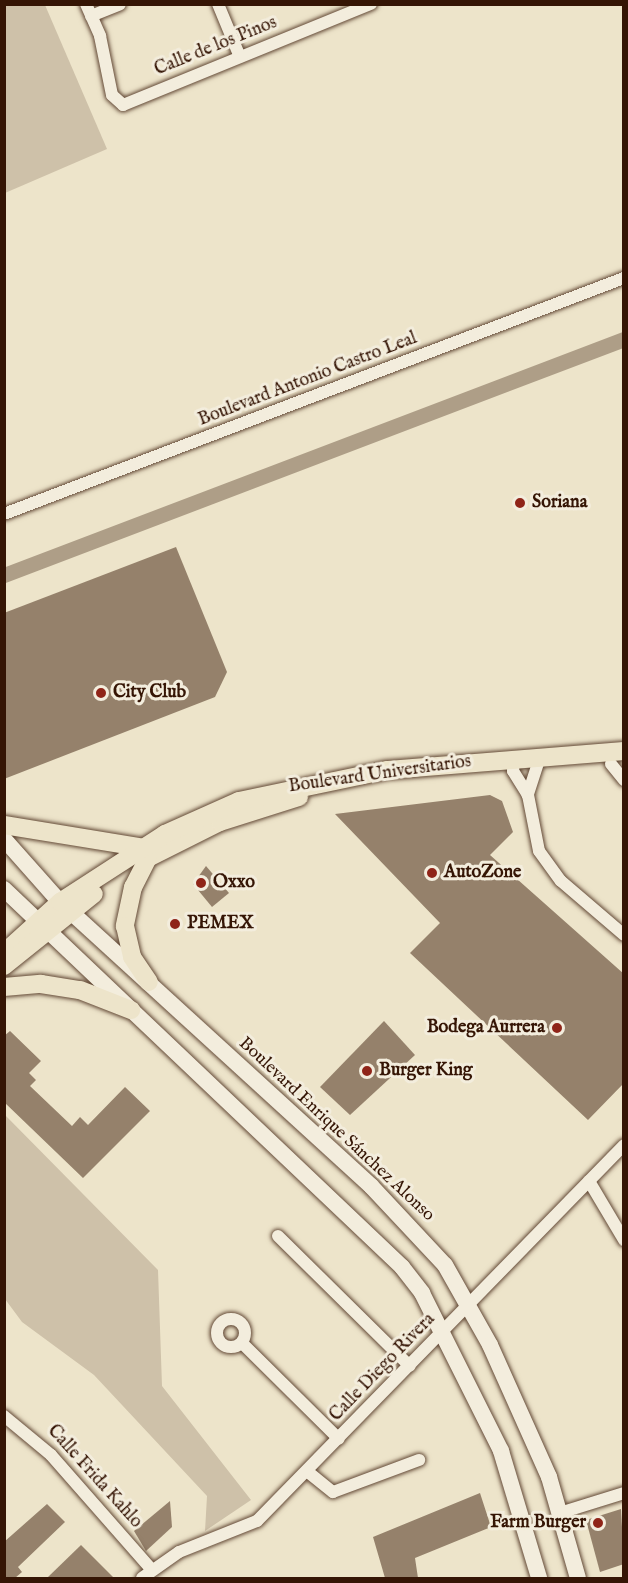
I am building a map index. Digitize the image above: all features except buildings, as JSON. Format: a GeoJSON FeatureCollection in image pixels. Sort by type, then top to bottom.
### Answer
{"type":"FeatureCollection","features":[{"type":"Feature","properties":{"kind":"main road","name":"Boulevard Universitarios"},"geometry":{"type":"LineString","coordinates":[[4,953],[66,906],[206,814],[287,787],[388,770],[619,759]]}},
{"type":"Feature","properties":{"kind":"main road"},"geometry":{"type":"LineString","coordinates":[[4,825],[146,853],[133,887],[125,926],[132,957],[149,982]]}},
{"type":"Feature","properties":{"kind":"main road","name":"Boulevard Enrique Sánchez Alonso"},"geometry":{"type":"LineString","coordinates":[[4,839],[66,906],[414,1228],[469,1305],[563,1512],[578,1578]]}},
{"type":"Feature","properties":{"kind":"main road"},"geometry":{"type":"LineString","coordinates":[[4,889],[402,1267],[444,1331],[501,1451],[539,1578]]}},
{"type":"Feature","properties":{"kind":"main road","name":"Boulevard Universitarios"},"geometry":{"type":"LineString","coordinates":[[4,966],[41,926]]}},
{"type":"Feature","properties":{"kind":"main road"},"geometry":{"type":"LineString","coordinates":[[4,987],[41,984],[80,990],[131,1010]]}},
{"type":"Feature","properties":{"kind":"street"},"geometry":{"type":"LineString","coordinates":[[88,10],[120,4]]}},
{"type":"Feature","properties":{"kind":"street"},"geometry":{"type":"LineString","coordinates":[[218,4],[240,57]]}},
{"type":"Feature","properties":{"kind":"street","name":"Calle de los Pinos"},"geometry":{"type":"LineString","coordinates":[[88,10],[111,95],[123,105],[371,4]]}},
{"type":"Feature","properties":{"kind":"street","name":"Boulevard Antonio Castro Leal"},"geometry":{"type":"LineString","coordinates":[[4,514],[624,278]]}},
{"type":"Feature","properties":{"kind":"street"},"geometry":{"type":"LineString","coordinates":[[619,759],[624,780]]}},
{"type":"Feature","properties":{"kind":"street"},"geometry":{"type":"LineString","coordinates":[[528,795],[540,763]]}},
{"type":"Feature","properties":{"kind":"street"},"geometry":{"type":"LineString","coordinates":[[514,765],[528,795],[535,841],[548,866],[624,935]]}},
{"type":"Feature","properties":{"kind":"street","name":"Calle Diego Rivera"},"geometry":{"type":"LineString","coordinates":[[142,1578],[151,1569],[257,1521],[308,1472],[624,1145]]}},
{"type":"Feature","properties":{"kind":"street"},"geometry":{"type":"LineString","coordinates":[[589,1181],[624,1240]]}},
{"type":"Feature","properties":{"kind":"street"},"geometry":{"type":"LineString","coordinates":[[278,1236],[410,1366]]}},
{"type":"Feature","properties":{"kind":"street"},"geometry":{"type":"LineString","coordinates":[[242,1343],[339,1439]]}},
{"type":"Feature","properties":{"kind":"street","name":"Calle Frida Kahlo"},"geometry":{"type":"LineString","coordinates":[[4,1416],[51,1455],[151,1569]]}},
{"type":"Feature","properties":{"kind":"street"},"geometry":{"type":"LineString","coordinates":[[308,1472],[333,1492],[418,1460]]}},
{"type":"Feature","properties":{"kind":"street"},"geometry":{"type":"LineString","coordinates":[[563,1512],[624,1493]]}},
{"type":"Feature","properties":{"kind":"shaded area"},"geometry":{"type":"Polygon","coordinates":[[[5,4],[45,5],[107,149],[5,193],[5,4]]]}},
{"type":"Feature","properties":{"kind":"shaded area"},"geometry":{"type":"Polygon","coordinates":[[[5,1115],[158,1270],[162,1386],[251,1500],[205,1531],[207,1496],[94,1375],[22,1322],[5,1299],[5,1115]]]}},
{"type":"Feature","properties":{"kind":"waterway"},"geometry":{"type":"LineString","coordinates":[[4,575],[624,339]]}},
{"type":"Feature","properties":{"kind":"place","name":"Soriana"},"geometry":{"type":"Point","coordinates":[520,503]}},
{"type":"Feature","properties":{"kind":"place","name":"City Club"},"geometry":{"type":"Point","coordinates":[101,693]}},
{"type":"Feature","properties":{"kind":"place","name":"AutoZone"},"geometry":{"type":"Point","coordinates":[432,873]}},
{"type":"Feature","properties":{"kind":"place","name":"Oxxo"},"geometry":{"type":"Point","coordinates":[201,883]}},
{"type":"Feature","properties":{"kind":"place","name":"PEMEX"},"geometry":{"type":"Point","coordinates":[175,924]}},
{"type":"Feature","properties":{"kind":"place","name":"Bodega Aurrera"},"geometry":{"type":"Point","coordinates":[557,1028]}},
{"type":"Feature","properties":{"kind":"place","name":"Burger King"},"geometry":{"type":"Point","coordinates":[367,1071]}},
{"type":"Feature","properties":{"kind":"place","name":"Farm Burger"},"geometry":{"type":"Point","coordinates":[598,1523]}}]}
